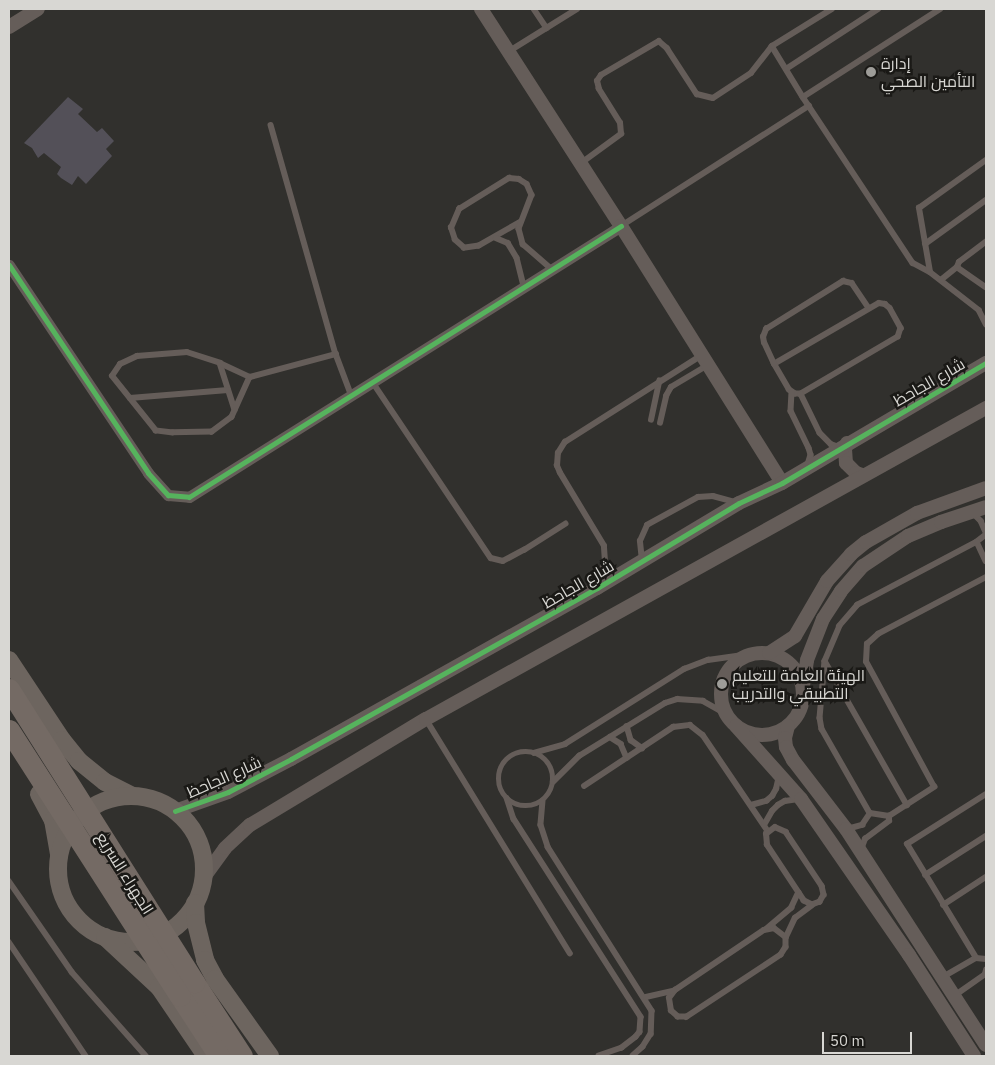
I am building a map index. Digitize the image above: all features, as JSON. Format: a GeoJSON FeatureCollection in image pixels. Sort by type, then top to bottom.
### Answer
{"type":"FeatureCollection","features":[{"type":"Feature","properties":{"kind":"highway","name":"الجهراء السريع"},"geometry":{"type":"LineString","coordinates":[[9,690],[242,1056]]}},
{"type":"Feature","properties":{"kind":"highway","name":"الجهراء السريع"},"geometry":{"type":"LineString","coordinates":[[9,730],[220,1056]]}},
{"type":"Feature","properties":{"kind":"main road"},"geometry":{"type":"LineString","coordinates":[[9,660],[62,740],[79,761],[105,782],[134,796]]}},
{"type":"Feature","properties":{"kind":"main road"},"geometry":{"type":"LineString","coordinates":[[9,747],[48,807],[53,820],[59,856],[58,878],[65,900],[81,922],[104,937],[159,987],[206,1056]]}},
{"type":"Feature","properties":{"kind":"main road"},"geometry":{"type":"LineString","coordinates":[[59,856],[67,834],[81,816],[100,802],[111,798],[134,796],[156,800],[175,811],[190,827],[198,842],[202,858],[202,880],[194,903],[180,922],[166,932],[150,939],[127,942],[104,937]]}},
{"type":"Feature","properties":{"kind":"main road"},"geometry":{"type":"LineString","coordinates":[[194,903],[199,940],[211,973],[270,1056]]}},
{"type":"Feature","properties":{"kind":"street"},"geometry":{"type":"LineString","coordinates":[[9,27],[38,9]]}},
{"type":"Feature","properties":{"kind":"street"},"geometry":{"type":"LineString","coordinates":[[481,9],[621,226],[782,483]]}},
{"type":"Feature","properties":{"kind":"street"},"geometry":{"type":"LineString","coordinates":[[9,265],[148,474],[168,495],[189,497],[621,226]]}},
{"type":"Feature","properties":{"kind":"street","name":"شارع الجاحظ"},"geometry":{"type":"LineString","coordinates":[[175,811],[228,792],[291,759],[596,588],[739,503],[782,483],[844,445],[986,364]]}},
{"type":"Feature","properties":{"kind":"street"},"geometry":{"type":"LineString","coordinates":[[202,880],[225,848],[250,825],[426,719],[862,475],[986,408]]}},
{"type":"Feature","properties":{"kind":"street"},"geometry":{"type":"LineString","coordinates":[[844,445],[846,463],[856,473],[862,475]]}},
{"type":"Feature","properties":{"kind":"street"},"geometry":{"type":"LineString","coordinates":[[974,1056],[909,955],[801,800],[725,713],[721,702],[723,680],[728,670],[745,655],[769,653],[795,636],[828,581],[851,554],[866,542],[916,513],[986,488]]}},
{"type":"Feature","properties":{"kind":"street"},"geometry":{"type":"LineString","coordinates":[[986,507],[941,522],[908,536],[877,555],[852,578],[831,605],[816,635],[807,660],[801,708],[788,726],[785,738],[789,753],[803,776],[846,829],[986,1045]]}},
{"type":"Feature","properties":{"kind":"street"},"geometry":{"type":"LineString","coordinates":[[769,653],[787,661],[800,676],[803,686]]}},
{"type":"Feature","properties":{"kind":"street"},"geometry":{"type":"LineString","coordinates":[[736,726],[753,734],[762,735],[780,731],[788,726]]}},
{"type":"Feature","properties":{"kind":"lane"},"geometry":{"type":"LineString","coordinates":[[534,9],[547,28]]}},
{"type":"Feature","properties":{"kind":"lane"},"geometry":{"type":"LineString","coordinates":[[508,52],[577,9]]}},
{"type":"Feature","properties":{"kind":"lane"},"geometry":{"type":"LineString","coordinates":[[580,164],[621,134],[620,123],[599,89],[597,81],[601,75],[659,41],[667,48],[698,94],[713,98],[751,73],[772,46],[832,9]]}},
{"type":"Feature","properties":{"kind":"lane"},"geometry":{"type":"LineString","coordinates":[[786,69],[878,9]]}},
{"type":"Feature","properties":{"kind":"lane"},"geometry":{"type":"LineString","coordinates":[[803,97],[940,9]]}},
{"type":"Feature","properties":{"kind":"lane"},"geometry":{"type":"LineString","coordinates":[[772,46],[803,97],[914,263],[930,272],[979,310],[986,324]]}},
{"type":"Feature","properties":{"kind":"lane"},"geometry":{"type":"LineString","coordinates":[[621,226],[809,106]]}},
{"type":"Feature","properties":{"kind":"lane"},"geometry":{"type":"LineString","coordinates":[[272,125],[336,354],[351,394]]}},
{"type":"Feature","properties":{"kind":"lane"},"geometry":{"type":"LineString","coordinates":[[930,272],[919,208],[986,160]]}},
{"type":"Feature","properties":{"kind":"lane"},"geometry":{"type":"LineString","coordinates":[[521,222],[479,246],[464,248],[455,240],[451,228],[459,209],[509,178],[518,179],[527,184],[532,195],[519,229],[523,244],[552,269]]}},
{"type":"Feature","properties":{"kind":"lane"},"geometry":{"type":"LineString","coordinates":[[925,244],[986,200]]}},
{"type":"Feature","properties":{"kind":"lane"},"geometry":{"type":"LineString","coordinates":[[496,238],[508,243],[517,258],[524,286]]}},
{"type":"Feature","properties":{"kind":"lane"},"geometry":{"type":"LineString","coordinates":[[941,280],[957,267],[958,262],[986,242]]}},
{"type":"Feature","properties":{"kind":"lane"},"geometry":{"type":"LineString","coordinates":[[957,267],[986,287]]}},
{"type":"Feature","properties":{"kind":"lane"},"geometry":{"type":"LineString","coordinates":[[808,467],[811,455],[793,417],[790,404],[792,392],[774,364],[763,340],[764,331],[846,280],[852,283],[870,308]]}},
{"type":"Feature","properties":{"kind":"lane"},"geometry":{"type":"LineString","coordinates":[[774,364],[879,303],[888,305],[900,325],[898,336],[801,394],[792,392]]}},
{"type":"Feature","properties":{"kind":"lane"},"geometry":{"type":"LineString","coordinates":[[250,377],[232,417],[212,432],[173,433],[156,431],[112,376],[120,364],[137,356],[187,352],[220,363],[250,377],[336,354]]}},
{"type":"Feature","properties":{"kind":"lane"},"geometry":{"type":"LineString","coordinates":[[596,588],[605,562],[604,546],[560,473],[557,466],[558,453],[565,442],[659,381],[705,360]]}},
{"type":"Feature","properties":{"kind":"lane"},"geometry":{"type":"LineString","coordinates":[[660,424],[666,396],[671,387],[705,360]]}},
{"type":"Feature","properties":{"kind":"lane"},"geometry":{"type":"LineString","coordinates":[[220,363],[235,410]]}},
{"type":"Feature","properties":{"kind":"lane"},"geometry":{"type":"LineString","coordinates":[[372,381],[491,558],[503,561],[565,524]]}},
{"type":"Feature","properties":{"kind":"lane"},"geometry":{"type":"LineString","coordinates":[[651,420],[659,381]]}},
{"type":"Feature","properties":{"kind":"lane"},"geometry":{"type":"LineString","coordinates":[[130,398],[228,390]]}},
{"type":"Feature","properties":{"kind":"lane"},"geometry":{"type":"LineString","coordinates":[[801,394],[820,433],[831,444],[844,445]]}},
{"type":"Feature","properties":{"kind":"lane"},"geometry":{"type":"LineString","coordinates":[[642,561],[640,541],[647,525],[698,497],[713,496],[739,503]]}},
{"type":"Feature","properties":{"kind":"lane"},"geometry":{"type":"LineString","coordinates":[[870,813],[822,728],[820,718],[825,661],[840,626],[858,605],[977,542],[986,534],[982,522],[972,512]]}},
{"type":"Feature","properties":{"kind":"lane"},"geometry":{"type":"LineString","coordinates":[[977,542],[986,561]]}},
{"type":"Feature","properties":{"kind":"lane"},"geometry":{"type":"LineString","coordinates":[[870,813],[889,816],[934,786],[866,662],[867,644],[878,634],[986,577]]}},
{"type":"Feature","properties":{"kind":"lane"},"geometry":{"type":"LineString","coordinates":[[599,1056],[622,1048],[636,1037],[640,1032],[641,1017],[514,820],[500,784],[501,768],[512,756],[519,753],[534,753],[565,744],[684,669],[708,660],[745,655]]}},
{"type":"Feature","properties":{"kind":"lane"},"geometry":{"type":"LineString","coordinates":[[825,661],[907,805]]}},
{"type":"Feature","properties":{"kind":"lane"},"geometry":{"type":"LineString","coordinates":[[553,782],[573,760],[665,703],[677,699],[703,701],[725,713]]}},
{"type":"Feature","properties":{"kind":"lane"},"geometry":{"type":"LineString","coordinates":[[426,719],[570,953]]}},
{"type":"Feature","properties":{"kind":"lane"},"geometry":{"type":"LineString","coordinates":[[584,786],[679,725],[695,727],[703,735],[768,831]]}},
{"type":"Feature","properties":{"kind":"lane"},"geometry":{"type":"LineString","coordinates":[[627,726],[631,740],[642,748]]}},
{"type":"Feature","properties":{"kind":"lane"},"geometry":{"type":"LineString","coordinates":[[610,737],[621,744],[627,758]]}},
{"type":"Feature","properties":{"kind":"lane"},"geometry":{"type":"LineString","coordinates":[[507,798],[513,803],[528,807],[543,801],[552,789],[553,774],[547,761],[534,753]]}},
{"type":"Feature","properties":{"kind":"lane"},"geometry":{"type":"LineString","coordinates":[[751,805],[766,801],[772,796],[779,782],[779,774]]}},
{"type":"Feature","properties":{"kind":"lane"},"geometry":{"type":"LineString","coordinates":[[976,958],[907,844],[986,794]]}},
{"type":"Feature","properties":{"kind":"lane"},"geometry":{"type":"LineString","coordinates":[[764,825],[778,805],[785,801],[801,800]]}},
{"type":"Feature","properties":{"kind":"lane"},"geometry":{"type":"LineString","coordinates":[[543,801],[541,825],[548,848],[646,997],[652,1011],[653,1026],[648,1041],[633,1056]]}},
{"type":"Feature","properties":{"kind":"lane"},"geometry":{"type":"LineString","coordinates":[[846,829],[862,825],[870,813]]}},
{"type":"Feature","properties":{"kind":"lane"},"geometry":{"type":"LineString","coordinates":[[861,852],[866,839],[889,821],[889,816]]}},
{"type":"Feature","properties":{"kind":"lane"},"geometry":{"type":"LineString","coordinates":[[674,990],[669,998],[671,1011],[678,1017],[687,1016],[781,955],[786,946],[786,937],[795,918],[812,904],[822,899],[822,886],[786,832],[780,827],[768,831],[765,838],[767,845],[804,901],[812,904]]}},
{"type":"Feature","properties":{"kind":"lane"},"geometry":{"type":"LineString","coordinates":[[926,876],[986,836]]}},
{"type":"Feature","properties":{"kind":"lane"},"geometry":{"type":"LineString","coordinates":[[943,905],[986,877]]}},
{"type":"Feature","properties":{"kind":"lane"},"geometry":{"type":"LineString","coordinates":[[9,881],[72,972],[146,1056]]}},
{"type":"Feature","properties":{"kind":"lane"},"geometry":{"type":"LineString","coordinates":[[646,997],[674,990],[764,930],[791,908],[798,892]]}},
{"type":"Feature","properties":{"kind":"lane"},"geometry":{"type":"LineString","coordinates":[[764,930],[779,930],[786,937]]}},
{"type":"Feature","properties":{"kind":"lane"},"geometry":{"type":"LineString","coordinates":[[9,942],[86,1056]]}},
{"type":"Feature","properties":{"kind":"lane"},"geometry":{"type":"LineString","coordinates":[[942,978],[976,958],[986,959]]}},
{"type":"Feature","properties":{"kind":"lane"},"geometry":{"type":"LineString","coordinates":[[954,996],[985,974],[986,970]]}},
{"type":"Feature","properties":{"kind":"building"},"geometry":{"type":"Polygon","coordinates":[[[68,97],[83,109],[78,114],[97,132],[102,128],[114,141],[106,149],[112,156],[86,184],[78,176],[72,185],[61,178],[57,174],[61,167],[44,153],[38,158],[32,148],[24,143],[68,97]]]}},
{"type":"Feature","properties":{"kind":"cycle path"},"geometry":{"type":"LineString","coordinates":[[9,265],[148,473],[168,495],[189,497],[621,226]]}},
{"type":"Feature","properties":{"kind":"cycle path"},"geometry":{"type":"LineString","coordinates":[[175,811],[228,792],[291,759],[597,588],[739,503],[782,483],[986,363]]}},
{"type":"Feature","properties":{"kind":"place","name":"إدارة التأمين الصحي"},"geometry":{"type":"Point","coordinates":[871,72]}},
{"type":"Feature","properties":{"kind":"place","name":"الهيئة العامة للتعليم التطبيقي والتدريب"},"geometry":{"type":"Point","coordinates":[722,684]}}]}
